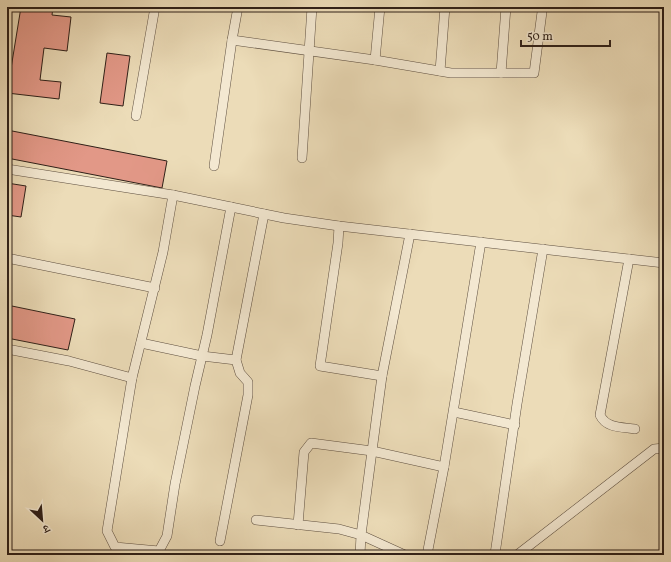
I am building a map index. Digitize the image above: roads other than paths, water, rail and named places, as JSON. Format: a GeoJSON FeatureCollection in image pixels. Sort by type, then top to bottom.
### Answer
{"type":"FeatureCollection","features":[{"type":"Feature","properties":{"kind":"street"},"geometry":{"type":"LineString","coordinates":[[136,116],[155,7]]}},
{"type":"Feature","properties":{"kind":"street"},"geometry":{"type":"LineString","coordinates":[[214,166],[238,7]]}},
{"type":"Feature","properties":{"kind":"street"},"geometry":{"type":"LineString","coordinates":[[302,158],[312,7]]}},
{"type":"Feature","properties":{"kind":"street"},"geometry":{"type":"LineString","coordinates":[[375,60],[380,7]]}},
{"type":"Feature","properties":{"kind":"street"},"geometry":{"type":"LineString","coordinates":[[440,71],[445,7]]}},
{"type":"Feature","properties":{"kind":"street"},"geometry":{"type":"LineString","coordinates":[[501,73],[506,7]]}},
{"type":"Feature","properties":{"kind":"street"},"geometry":{"type":"LineString","coordinates":[[232,40],[375,60],[451,73],[534,73],[542,12]]}},
{"type":"Feature","properties":{"kind":"street"},"geometry":{"type":"LineString","coordinates":[[7,169],[173,195],[264,214],[339,226],[664,263]]}},
{"type":"Feature","properties":{"kind":"street"},"geometry":{"type":"LineString","coordinates":[[173,195],[155,288],[132,378],[107,531],[115,547],[159,551],[167,536],[176,477],[232,207]]}},
{"type":"Feature","properties":{"kind":"street"},"geometry":{"type":"LineString","coordinates":[[220,541],[248,396],[248,382],[240,373],[236,360],[264,214]]}},
{"type":"Feature","properties":{"kind":"street"},"geometry":{"type":"LineString","coordinates":[[339,226],[338,243],[320,366],[382,376]]}},
{"type":"Feature","properties":{"kind":"street"},"geometry":{"type":"LineString","coordinates":[[360,555],[361,535],[382,376],[410,234]]}},
{"type":"Feature","properties":{"kind":"street"},"geometry":{"type":"LineString","coordinates":[[427,555],[454,412],[481,242]]}},
{"type":"Feature","properties":{"kind":"street"},"geometry":{"type":"LineString","coordinates":[[495,554],[543,249]]}},
{"type":"Feature","properties":{"kind":"street"},"geometry":{"type":"LineString","coordinates":[[7,258],[155,288]]}},
{"type":"Feature","properties":{"kind":"street"},"geometry":{"type":"LineString","coordinates":[[629,259],[600,415],[602,420],[609,425],[635,429]]}},
{"type":"Feature","properties":{"kind":"street"},"geometry":{"type":"LineString","coordinates":[[141,343],[202,356],[236,360]]}},
{"type":"Feature","properties":{"kind":"street"},"geometry":{"type":"LineString","coordinates":[[7,349],[69,361],[132,378]]}},
{"type":"Feature","properties":{"kind":"street"},"geometry":{"type":"LineString","coordinates":[[454,412],[515,425]]}},
{"type":"Feature","properties":{"kind":"street"},"geometry":{"type":"LineString","coordinates":[[298,525],[304,452],[311,443],[372,451],[444,467]]}},
{"type":"Feature","properties":{"kind":"street"},"geometry":{"type":"LineString","coordinates":[[517,555],[654,449],[664,448]]}},
{"type":"Feature","properties":{"kind":"street"},"geometry":{"type":"LineString","coordinates":[[256,520],[339,530],[361,535],[405,555]]}}]}
